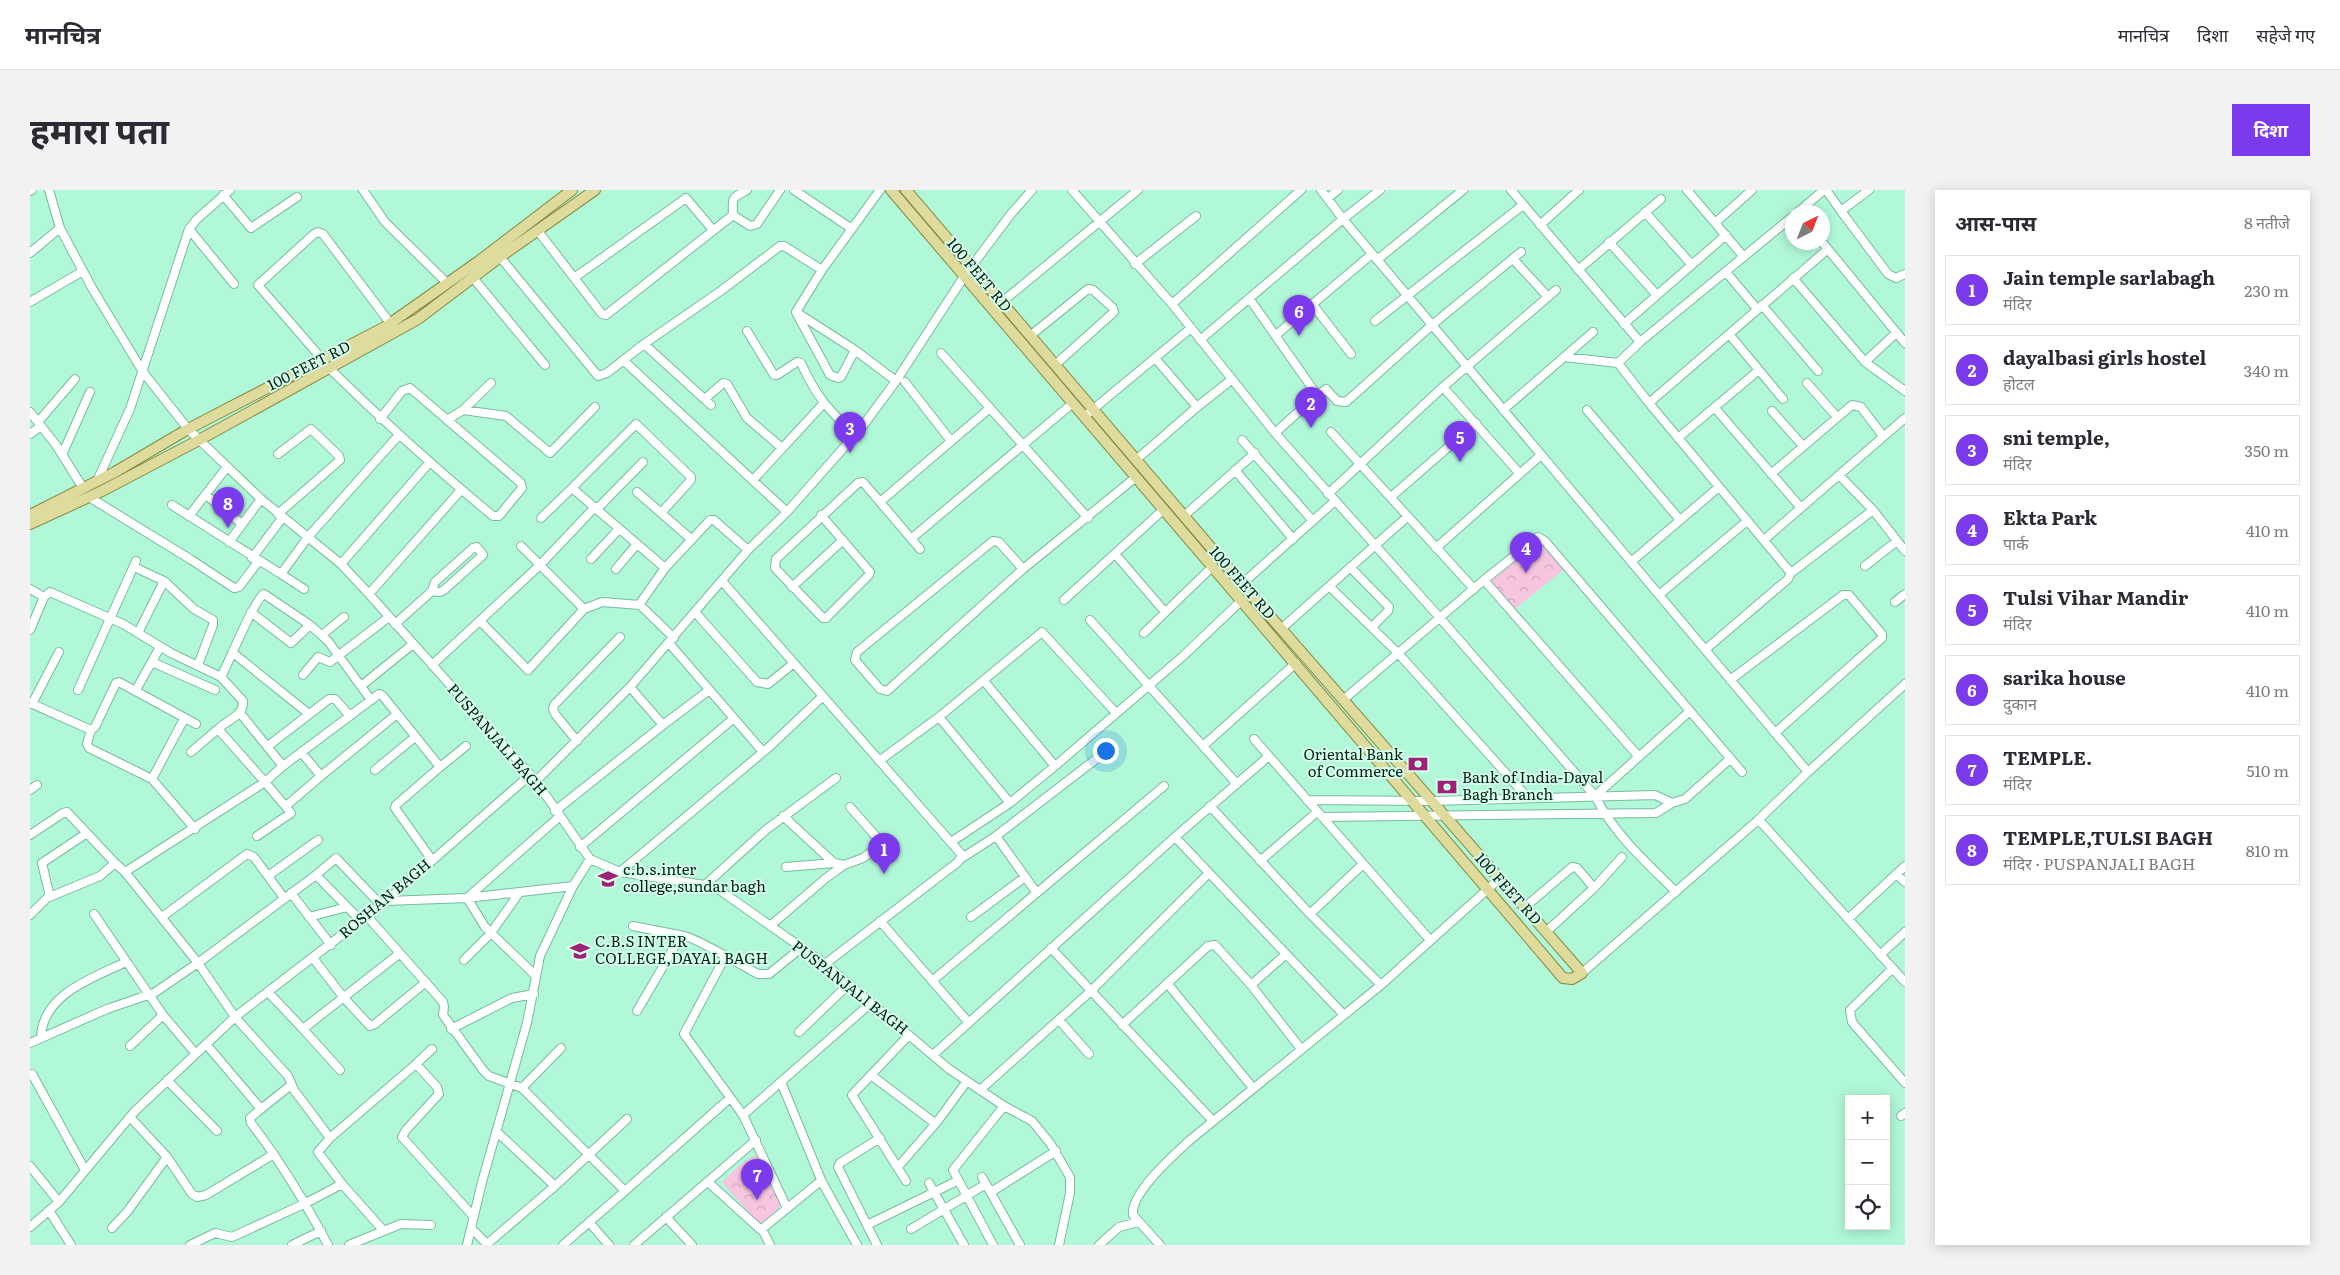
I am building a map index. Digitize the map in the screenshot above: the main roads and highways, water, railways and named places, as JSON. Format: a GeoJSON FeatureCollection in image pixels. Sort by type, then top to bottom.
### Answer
{"type":"FeatureCollection","features":[{"type":"Feature","properties":{"kind":"main road","name":"100 FEET RD"},"geometry":{"type":"LineString","coordinates":[[30,515],[86,493],[97,481],[188,429],[322,358],[391,327],[572,190]]}},
{"type":"Feature","properties":{"kind":"main road"},"geometry":{"type":"LineString","coordinates":[[30,524],[86,493],[199,440],[329,368],[391,327],[418,319],[474,279],[500,257],[595,190]]}},
{"type":"Feature","properties":{"kind":"main road"},"geometry":{"type":"LineString","coordinates":[[891,190],[969,271],[1073,403],[1089,413]]}},
{"type":"Feature","properties":{"kind":"main road","name":"100 FEET RD"},"geometry":{"type":"LineString","coordinates":[[906,190],[969,271],[1002,302],[1056,364],[1089,413],[1136,477],[1563,978],[1572,979],[1582,973],[1442,815],[1136,460],[1089,413]]}},
{"type":"Feature","properties":{"kind":"place","name":"sarika house"},"geometry":{"type":"Point","coordinates":[1299,336]}},
{"type":"Feature","properties":{"kind":"place","name":"dayalbasi girls hostel"},"geometry":{"type":"Point","coordinates":[1311,428]}},
{"type":"Feature","properties":{"kind":"place","name":"sni temple,"},"geometry":{"type":"Point","coordinates":[850,453]}},
{"type":"Feature","properties":{"kind":"place","name":"Tulsi Vihar Mandir"},"geometry":{"type":"Point","coordinates":[1460,462]}},
{"type":"Feature","properties":{"kind":"place","name":"TEMPLE,TULSI BAGH"},"geometry":{"type":"Point","coordinates":[228,528]}},
{"type":"Feature","properties":{"kind":"place","name":"Ekta Park"},"geometry":{"type":"Point","coordinates":[1526,573]}},
{"type":"Feature","properties":{"kind":"place","name":"Oriental Bank of Commerce"},"geometry":{"type":"Point","coordinates":[1418,764]}},
{"type":"Feature","properties":{"kind":"place","name":"Bank of India-Dayal Bagh Branch"},"geometry":{"type":"Point","coordinates":[1447,787]}},
{"type":"Feature","properties":{"kind":"place","name":"Jain temple sarlabagh"},"geometry":{"type":"Point","coordinates":[884,874]}},
{"type":"Feature","properties":{"kind":"place","name":"c.b.s.inter college,sundar bagh"},"geometry":{"type":"Point","coordinates":[608,879]}},
{"type":"Feature","properties":{"kind":"place","name":"C.B.S INTER COLLEGE,DAYAL BAGH"},"geometry":{"type":"Point","coordinates":[580,951]}},
{"type":"Feature","properties":{"kind":"place","name":"TEMPLE."},"geometry":{"type":"Point","coordinates":[757,1200]}}]}
